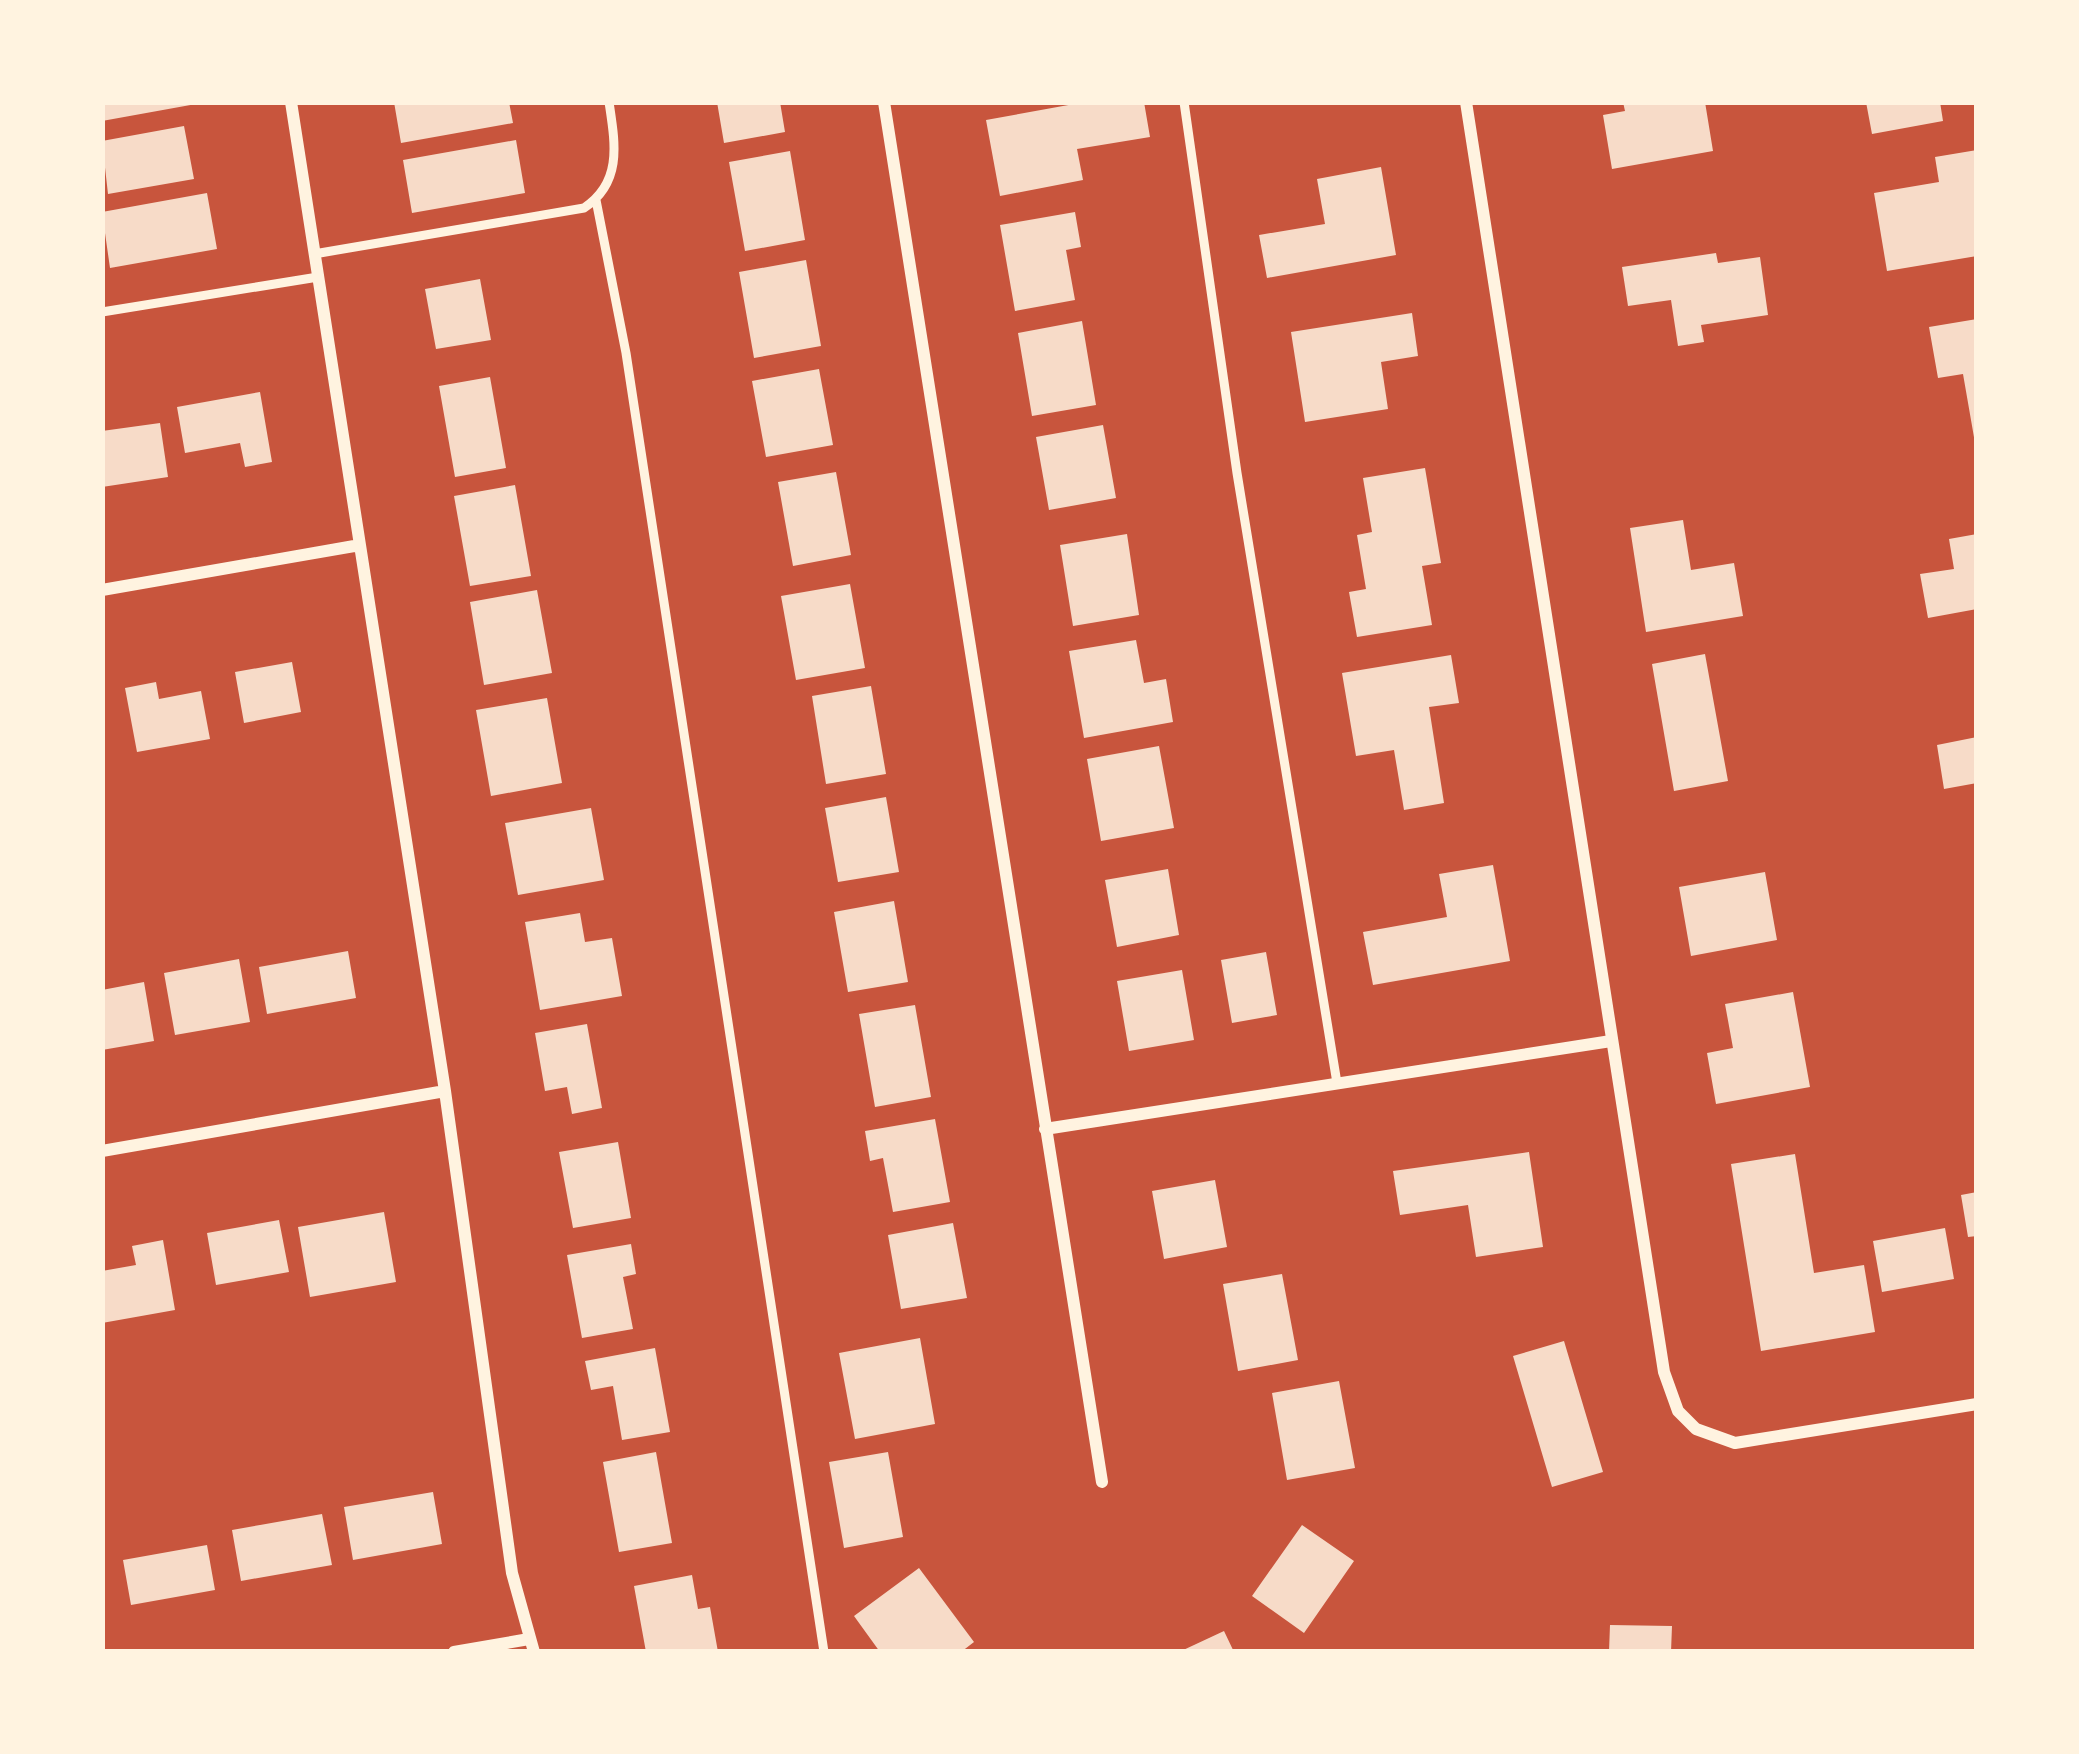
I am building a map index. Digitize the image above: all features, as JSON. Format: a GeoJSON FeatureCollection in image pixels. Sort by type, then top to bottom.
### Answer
{"type":"FeatureCollection","features":[{"type":"Feature","properties":{"kind":"street"},"geometry":{"type":"LineString","coordinates":[[291,102],[445,1091],[512,1574],[532,1646],[454,1652]]}},
{"type":"Feature","properties":{"kind":"street"},"geometry":{"type":"LineString","coordinates":[[884,102],[1102,1482]]}},
{"type":"Feature","properties":{"kind":"street"},"geometry":{"type":"LineString","coordinates":[[1466,102],[1664,1372],[1678,1411],[1696,1429],[1735,1443],[1977,1404]]}},
{"type":"Feature","properties":{"kind":"street"},"geometry":{"type":"LineString","coordinates":[[102,590],[360,544]]}},
{"type":"Feature","properties":{"kind":"street"},"geometry":{"type":"LineString","coordinates":[[1046,1129],[1611,1041]]}},
{"type":"Feature","properties":{"kind":"street"},"geometry":{"type":"LineString","coordinates":[[102,1151],[445,1091]]}},
{"type":"Feature","properties":{"kind":"lane"},"geometry":{"type":"LineString","coordinates":[[314,254],[574,211],[596,200],[614,170],[609,102]]}},
{"type":"Feature","properties":{"kind":"lane"},"geometry":{"type":"LineString","coordinates":[[1184,102],[1237,473],[1337,1083]]}},
{"type":"Feature","properties":{"kind":"lane"},"geometry":{"type":"LineString","coordinates":[[596,200],[626,353],[824,1652]]}},
{"type":"Feature","properties":{"kind":"lane"},"geometry":{"type":"LineString","coordinates":[[102,312],[318,277]]}},
{"type":"Feature","properties":{"kind":"building"},"geometry":{"type":"Polygon","coordinates":[[[102,102],[195,102],[196,104],[102,121],[102,102]]]}},
{"type":"Feature","properties":{"kind":"building"},"geometry":{"type":"Polygon","coordinates":[[[394,102],[509,102],[513,123],[401,143],[394,102]]]}},
{"type":"Feature","properties":{"kind":"building"},"geometry":{"type":"Polygon","coordinates":[[[717,102],[780,102],[785,132],[724,143],[717,102]]]}},
{"type":"Feature","properties":{"kind":"building"},"geometry":{"type":"Polygon","coordinates":[[[1085,102],[1144,102],[1150,137],[1077,149],[1083,180],[1000,196],[986,120],[1085,102]]]}},
{"type":"Feature","properties":{"kind":"building"},"geometry":{"type":"Polygon","coordinates":[[[1623,102],[1705,102],[1713,151],[1612,169],[1603,115],[1625,111],[1623,102]]]}},
{"type":"Feature","properties":{"kind":"building"},"geometry":{"type":"Polygon","coordinates":[[[1866,102],[1940,102],[1943,121],[1872,134],[1866,102]]]}},
{"type":"Feature","properties":{"kind":"building"},"geometry":{"type":"Polygon","coordinates":[[[184,126],[194,179],[108,194],[102,141],[184,126]]]}},
{"type":"Feature","properties":{"kind":"building"},"geometry":{"type":"Polygon","coordinates":[[[516,140],[525,193],[412,213],[403,160],[516,140]]]}},
{"type":"Feature","properties":{"kind":"building"},"geometry":{"type":"Polygon","coordinates":[[[1977,150],[1977,256],[1887,271],[1874,193],[1939,182],[1935,157],[1977,150]]]}},
{"type":"Feature","properties":{"kind":"building"},"geometry":{"type":"Polygon","coordinates":[[[790,151],[805,240],[745,251],[729,162],[790,151]]]}},
{"type":"Feature","properties":{"kind":"building"},"geometry":{"type":"Polygon","coordinates":[[[1381,167],[1396,255],[1267,278],[1259,235],[1325,224],[1317,179],[1381,167]]]}},
{"type":"Feature","properties":{"kind":"building"},"geometry":{"type":"Polygon","coordinates":[[[207,193],[217,249],[110,268],[102,212],[207,193]]]}},
{"type":"Feature","properties":{"kind":"building"},"geometry":{"type":"Polygon","coordinates":[[[1075,212],[1081,247],[1066,250],[1075,300],[1015,311],[1000,225],[1075,212]]]}},
{"type":"Feature","properties":{"kind":"building"},"geometry":{"type":"Polygon","coordinates":[[[1716,253],[1718,263],[1760,257],[1768,315],[1701,325],[1704,342],[1678,346],[1671,300],[1628,306],[1622,267],[1716,253]]]}},
{"type":"Feature","properties":{"kind":"building"},"geometry":{"type":"Polygon","coordinates":[[[806,260],[821,346],[754,358],[739,272],[806,260]]]}},
{"type":"Feature","properties":{"kind":"building"},"geometry":{"type":"Polygon","coordinates":[[[480,279],[491,340],[436,349],[425,289],[480,279]]]}},
{"type":"Feature","properties":{"kind":"building"},"geometry":{"type":"Polygon","coordinates":[[[1412,313],[1418,356],[1381,362],[1388,409],[1305,422],[1291,332],[1412,313]]]}},
{"type":"Feature","properties":{"kind":"building"},"geometry":{"type":"Polygon","coordinates":[[[1977,319],[1975,443],[1963,374],[1938,378],[1929,327],[1977,319]]]}},
{"type":"Feature","properties":{"kind":"building"},"geometry":{"type":"Polygon","coordinates":[[[1082,321],[1096,405],[1032,416],[1018,333],[1082,321]]]}},
{"type":"Feature","properties":{"kind":"building"},"geometry":{"type":"Polygon","coordinates":[[[819,369],[833,445],[766,457],[752,381],[819,369]]]}},
{"type":"Feature","properties":{"kind":"building"},"geometry":{"type":"Polygon","coordinates":[[[490,377],[506,468],[455,477],[439,386],[490,377]]]}},
{"type":"Feature","properties":{"kind":"building"},"geometry":{"type":"Polygon","coordinates":[[[260,392],[272,462],[245,467],[240,443],[185,453],[177,407],[260,392]]]}},
{"type":"Feature","properties":{"kind":"building"},"geometry":{"type":"Polygon","coordinates":[[[160,423],[168,477],[102,487],[102,431],[160,423]]]}},
{"type":"Feature","properties":{"kind":"building"},"geometry":{"type":"Polygon","coordinates":[[[1103,425],[1116,498],[1049,510],[1036,437],[1103,425]]]}},
{"type":"Feature","properties":{"kind":"building"},"geometry":{"type":"Polygon","coordinates":[[[1425,468],[1441,563],[1422,566],[1432,625],[1357,637],[1349,592],[1366,589],[1357,535],[1372,532],[1363,478],[1425,468]]]}},
{"type":"Feature","properties":{"kind":"building"},"geometry":{"type":"Polygon","coordinates":[[[836,472],[851,555],[793,566],[778,482],[836,472]]]}},
{"type":"Feature","properties":{"kind":"building"},"geometry":{"type":"Polygon","coordinates":[[[515,485],[531,576],[470,586],[454,496],[515,485]]]}},
{"type":"Feature","properties":{"kind":"building"},"geometry":{"type":"Polygon","coordinates":[[[1683,520],[1691,570],[1734,563],[1743,616],[1646,632],[1630,528],[1683,520]]]}},
{"type":"Feature","properties":{"kind":"building"},"geometry":{"type":"Polygon","coordinates":[[[1127,534],[1139,615],[1073,626],[1060,545],[1127,534]]]}},
{"type":"Feature","properties":{"kind":"building"},"geometry":{"type":"Polygon","coordinates":[[[1977,534],[1977,609],[1928,618],[1920,574],[1954,569],[1949,539],[1977,534]]]}},
{"type":"Feature","properties":{"kind":"building"},"geometry":{"type":"Polygon","coordinates":[[[850,584],[865,668],[796,680],[781,596],[850,584]]]}},
{"type":"Feature","properties":{"kind":"building"},"geometry":{"type":"Polygon","coordinates":[[[537,590],[552,673],[484,685],[470,602],[537,590]]]}},
{"type":"Feature","properties":{"kind":"building"},"geometry":{"type":"Polygon","coordinates":[[[1136,640],[1144,683],[1166,679],[1173,722],[1084,738],[1069,651],[1136,640]]]}},
{"type":"Feature","properties":{"kind":"building"},"geometry":{"type":"Polygon","coordinates":[[[1705,654],[1728,781],[1674,791],[1652,664],[1705,654]]]}},
{"type":"Feature","properties":{"kind":"building"},"geometry":{"type":"Polygon","coordinates":[[[1451,655],[1459,703],[1429,707],[1444,803],[1404,810],[1394,750],[1356,756],[1342,673],[1451,655]]]}},
{"type":"Feature","properties":{"kind":"building"},"geometry":{"type":"Polygon","coordinates":[[[292,662],[301,712],[244,723],[235,672],[292,662]]]}},
{"type":"Feature","properties":{"kind":"building"},"geometry":{"type":"Polygon","coordinates":[[[156,682],[159,699],[201,691],[210,739],[137,752],[125,688],[156,682]]]}},
{"type":"Feature","properties":{"kind":"building"},"geometry":{"type":"Polygon","coordinates":[[[871,686],[886,774],[826,784],[812,696],[871,686]]]}},
{"type":"Feature","properties":{"kind":"building"},"geometry":{"type":"Polygon","coordinates":[[[547,698],[562,783],[491,796],[476,710],[547,698]]]}},
{"type":"Feature","properties":{"kind":"building"},"geometry":{"type":"Polygon","coordinates":[[[1977,737],[1977,783],[1944,789],[1937,745],[1977,737]]]}},
{"type":"Feature","properties":{"kind":"building"},"geometry":{"type":"Polygon","coordinates":[[[1159,746],[1174,828],[1101,841],[1087,759],[1159,746]]]}},
{"type":"Feature","properties":{"kind":"building"},"geometry":{"type":"Polygon","coordinates":[[[886,797],[899,872],[838,882],[825,808],[886,797]]]}},
{"type":"Feature","properties":{"kind":"building"},"geometry":{"type":"Polygon","coordinates":[[[591,808],[604,880],[518,895],[505,823],[591,808]]]}},
{"type":"Feature","properties":{"kind":"building"},"geometry":{"type":"Polygon","coordinates":[[[1493,865],[1510,961],[1373,985],[1363,932],[1447,917],[1439,874],[1493,865]]]}},
{"type":"Feature","properties":{"kind":"building"},"geometry":{"type":"Polygon","coordinates":[[[1168,869],[1179,935],[1117,947],[1105,880],[1168,869]]]}},
{"type":"Feature","properties":{"kind":"building"},"geometry":{"type":"Polygon","coordinates":[[[1765,872],[1777,940],[1691,956],[1679,887],[1765,872]]]}},
{"type":"Feature","properties":{"kind":"building"},"geometry":{"type":"Polygon","coordinates":[[[894,901],[908,982],[848,992],[834,912],[894,901]]]}},
{"type":"Feature","properties":{"kind":"building"},"geometry":{"type":"Polygon","coordinates":[[[580,913],[585,942],[612,938],[622,996],[540,1010],[525,922],[580,913]]]}},
{"type":"Feature","properties":{"kind":"building"},"geometry":{"type":"Polygon","coordinates":[[[348,951],[356,998],[267,1014],[259,967],[348,951]]]}},
{"type":"Feature","properties":{"kind":"building"},"geometry":{"type":"Polygon","coordinates":[[[1266,952],[1277,1015],[1232,1023],[1221,960],[1266,952]]]}},
{"type":"Feature","properties":{"kind":"building"},"geometry":{"type":"Polygon","coordinates":[[[239,959],[250,1022],[175,1035],[164,973],[239,959]]]}},
{"type":"Feature","properties":{"kind":"building"},"geometry":{"type":"Polygon","coordinates":[[[1182,970],[1194,1040],[1129,1051],[1117,981],[1182,970]]]}},
{"type":"Feature","properties":{"kind":"building"},"geometry":{"type":"Polygon","coordinates":[[[144,982],[154,1041],[102,1050],[102,990],[144,982]]]}},
{"type":"Feature","properties":{"kind":"building"},"geometry":{"type":"Polygon","coordinates":[[[1793,992],[1810,1087],[1716,1104],[1707,1053],[1733,1048],[1725,1004],[1793,992]]]}},
{"type":"Feature","properties":{"kind":"building"},"geometry":{"type":"Polygon","coordinates":[[[915,1005],[931,1097],[875,1107],[859,1014],[915,1005]]]}},
{"type":"Feature","properties":{"kind":"building"},"geometry":{"type":"Polygon","coordinates":[[[587,1024],[602,1108],[572,1114],[567,1087],[545,1091],[535,1033],[587,1024]]]}},
{"type":"Feature","properties":{"kind":"building"},"geometry":{"type":"Polygon","coordinates":[[[935,1119],[950,1202],[893,1212],[883,1158],[870,1161],[865,1131],[935,1119]]]}},
{"type":"Feature","properties":{"kind":"building"},"geometry":{"type":"Polygon","coordinates":[[[618,1142],[631,1218],[573,1228],[559,1152],[618,1142]]]}},
{"type":"Feature","properties":{"kind":"building"},"geometry":{"type":"Polygon","coordinates":[[[1529,1152],[1543,1247],[1476,1257],[1468,1205],[1400,1215],[1393,1171],[1529,1152]]]}},
{"type":"Feature","properties":{"kind":"building"},"geometry":{"type":"Polygon","coordinates":[[[1795,1154],[1814,1273],[1864,1265],[1875,1332],[1761,1351],[1731,1164],[1795,1154]]]}},
{"type":"Feature","properties":{"kind":"building"},"geometry":{"type":"Polygon","coordinates":[[[1215,1180],[1227,1247],[1164,1259],[1152,1191],[1215,1180]]]}},
{"type":"Feature","properties":{"kind":"building"},"geometry":{"type":"Polygon","coordinates":[[[1977,1192],[1977,1236],[1968,1237],[1961,1195],[1977,1192]]]}},
{"type":"Feature","properties":{"kind":"building"},"geometry":{"type":"Polygon","coordinates":[[[384,1212],[396,1282],[310,1297],[298,1227],[384,1212]]]}},
{"type":"Feature","properties":{"kind":"building"},"geometry":{"type":"Polygon","coordinates":[[[279,1220],[289,1272],[216,1285],[207,1233],[279,1220]]]}},
{"type":"Feature","properties":{"kind":"building"},"geometry":{"type":"Polygon","coordinates":[[[953,1223],[967,1298],[901,1309],[888,1235],[953,1223]]]}},
{"type":"Feature","properties":{"kind":"building"},"geometry":{"type":"Polygon","coordinates":[[[1945,1228],[1954,1279],[1882,1292],[1873,1241],[1945,1228]]]}},
{"type":"Feature","properties":{"kind":"building"},"geometry":{"type":"Polygon","coordinates":[[[163,1240],[175,1310],[102,1323],[102,1271],[136,1265],[132,1246],[163,1240]]]}},
{"type":"Feature","properties":{"kind":"building"},"geometry":{"type":"Polygon","coordinates":[[[631,1244],[636,1274],[623,1277],[633,1329],[582,1338],[567,1255],[631,1244]]]}},
{"type":"Feature","properties":{"kind":"building"},"geometry":{"type":"Polygon","coordinates":[[[1282,1274],[1298,1360],[1238,1371],[1223,1284],[1282,1274]]]}},
{"type":"Feature","properties":{"kind":"building"},"geometry":{"type":"Polygon","coordinates":[[[920,1338],[935,1424],[855,1439],[839,1353],[920,1338]]]}},
{"type":"Feature","properties":{"kind":"building"},"geometry":{"type":"Polygon","coordinates":[[[1564,1341],[1603,1472],[1552,1487],[1513,1356],[1564,1341]]]}},
{"type":"Feature","properties":{"kind":"building"},"geometry":{"type":"Polygon","coordinates":[[[655,1348],[670,1432],[622,1440],[613,1386],[591,1390],[585,1361],[655,1348]]]}},
{"type":"Feature","properties":{"kind":"building"},"geometry":{"type":"Polygon","coordinates":[[[1339,1381],[1355,1468],[1287,1480],[1272,1393],[1339,1381]]]}},
{"type":"Feature","properties":{"kind":"building"},"geometry":{"type":"Polygon","coordinates":[[[656,1452],[672,1543],[619,1552],[603,1462],[656,1452]]]}},
{"type":"Feature","properties":{"kind":"building"},"geometry":{"type":"Polygon","coordinates":[[[888,1452],[903,1537],[844,1548],[829,1462],[888,1452]]]}},
{"type":"Feature","properties":{"kind":"building"},"geometry":{"type":"Polygon","coordinates":[[[433,1492],[442,1544],[353,1560],[344,1507],[433,1492]]]}},
{"type":"Feature","properties":{"kind":"building"},"geometry":{"type":"Polygon","coordinates":[[[322,1514],[332,1565],[241,1581],[232,1530],[322,1514]]]}},
{"type":"Feature","properties":{"kind":"building"},"geometry":{"type":"Polygon","coordinates":[[[1302,1525],[1354,1561],[1304,1633],[1252,1596],[1302,1525]]]}},
{"type":"Feature","properties":{"kind":"building"},"geometry":{"type":"Polygon","coordinates":[[[207,1545],[215,1590],[131,1605],[123,1560],[207,1545]]]}},
{"type":"Feature","properties":{"kind":"building"},"geometry":{"type":"Polygon","coordinates":[[[919,1568],[974,1642],[961,1652],[880,1652],[854,1616],[919,1568]]]}},
{"type":"Feature","properties":{"kind":"building"},"geometry":{"type":"Polygon","coordinates":[[[692,1575],[698,1609],[710,1607],[718,1652],[646,1652],[634,1586],[692,1575]]]}},
{"type":"Feature","properties":{"kind":"building"},"geometry":{"type":"Polygon","coordinates":[[[1610,1625],[1672,1626],[1671,1652],[1609,1652],[1610,1625]]]}},
{"type":"Feature","properties":{"kind":"building"},"geometry":{"type":"Polygon","coordinates":[[[1224,1631],[1234,1652],[1179,1652],[1224,1631]]]}}]}
